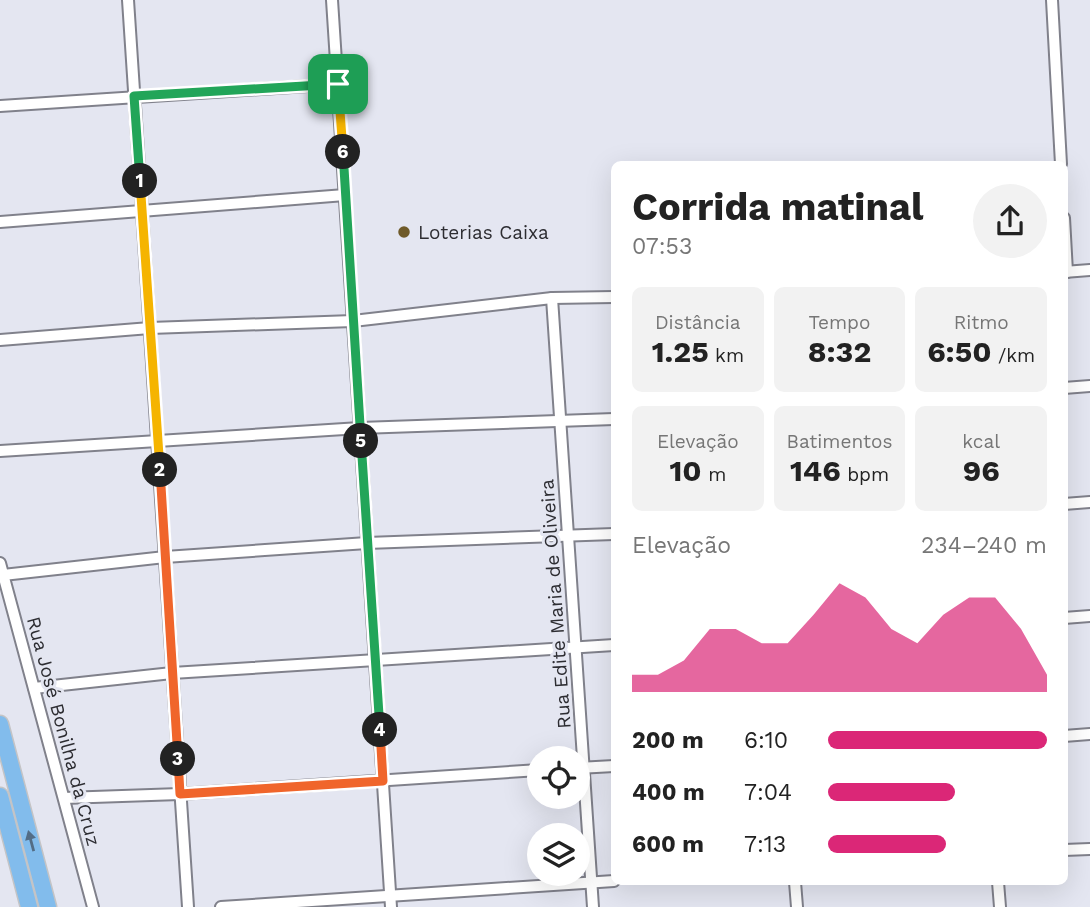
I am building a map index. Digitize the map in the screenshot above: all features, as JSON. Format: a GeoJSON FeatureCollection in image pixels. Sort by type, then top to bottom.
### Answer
{"type":"FeatureCollection","features":[{"type":"Feature","properties":{"kind":"highway"},"geometry":{"type":"LineString","coordinates":[[0,724],[48,907]]}},
{"type":"Feature","properties":{"kind":"highway"},"geometry":{"type":"LineString","coordinates":[[0,796],[29,907]]}},
{"type":"Feature","properties":{"kind":"street"},"geometry":{"type":"LineString","coordinates":[[128,0],[188,907]]}},
{"type":"Feature","properties":{"kind":"street"},"geometry":{"type":"LineString","coordinates":[[332,0],[391,901]]}},
{"type":"Feature","properties":{"kind":"street"},"geometry":{"type":"LineString","coordinates":[[1052,0],[1061,161]]}},
{"type":"Feature","properties":{"kind":"street"},"geometry":{"type":"LineString","coordinates":[[0,106],[338,84]]}},
{"type":"Feature","properties":{"kind":"street"},"geometry":{"type":"LineString","coordinates":[[0,222],[345,195]]}},
{"type":"Feature","properties":{"kind":"street"},"geometry":{"type":"LineString","coordinates":[[1068,272],[1090,270]]}},
{"type":"Feature","properties":{"kind":"street"},"geometry":{"type":"LineString","coordinates":[[0,340],[150,328],[353,321],[552,298],[611,297]]}},
{"type":"Feature","properties":{"kind":"street","name":"Rua Edite Maria de Oliveira"},"geometry":{"type":"LineString","coordinates":[[552,298],[576,647],[580,746]]}},
{"type":"Feature","properties":{"kind":"street"},"geometry":{"type":"LineString","coordinates":[[1068,388],[1090,386]]}},
{"type":"Feature","properties":{"kind":"street"},"geometry":{"type":"LineString","coordinates":[[0,451],[360,428],[611,419]]}},
{"type":"Feature","properties":{"kind":"street"},"geometry":{"type":"LineString","coordinates":[[1068,504],[1090,502]]}},
{"type":"Feature","properties":{"kind":"street"},"geometry":{"type":"LineString","coordinates":[[3,575],[165,557],[367,543],[611,534]]}},
{"type":"Feature","properties":{"kind":"street","name":"Rua José Bonilha da Cruz"},"geometry":{"type":"LineString","coordinates":[[0,563],[93,907]]}},
{"type":"Feature","properties":{"kind":"street"},"geometry":{"type":"LineString","coordinates":[[1068,618],[1090,616]]}},
{"type":"Feature","properties":{"kind":"street"},"geometry":{"type":"LineString","coordinates":[[34,688],[172,673],[611,645]]}},
{"type":"Feature","properties":{"kind":"street"},"geometry":{"type":"LineString","coordinates":[[1068,736],[1090,734]]}},
{"type":"Feature","properties":{"kind":"street"},"geometry":{"type":"LineString","coordinates":[[590,767],[611,765]]}},
{"type":"Feature","properties":{"kind":"street"},"geometry":{"type":"LineString","coordinates":[[64,798],[180,794],[527,772]]}},
{"type":"Feature","properties":{"kind":"street","name":"Rua Edite Maria de Oliveira"},"geometry":{"type":"LineString","coordinates":[[585,809],[593,907]]}},
{"type":"Feature","properties":{"kind":"street"},"geometry":{"type":"LineString","coordinates":[[1068,850],[1090,849]]}},
{"type":"Feature","properties":{"kind":"street"},"geometry":{"type":"LineString","coordinates":[[221,907],[391,901],[611,880]]}},
{"type":"Feature","properties":{"kind":"street"},"geometry":{"type":"LineString","coordinates":[[795,885],[797,907]]}},
{"type":"Feature","properties":{"kind":"street"},"geometry":{"type":"LineString","coordinates":[[998,885],[999,907]]}},
{"type":"Feature","properties":{"kind":"place","name":"Loterias Caixa"},"geometry":{"type":"Point","coordinates":[404,232]}},
{"type":"Feature","properties":{"kind":"route"},"geometry":{"type":"LineString","coordinates":[[338,84],[383,781],[180,794],[159,441],[134,96],[338,84]]}}]}
